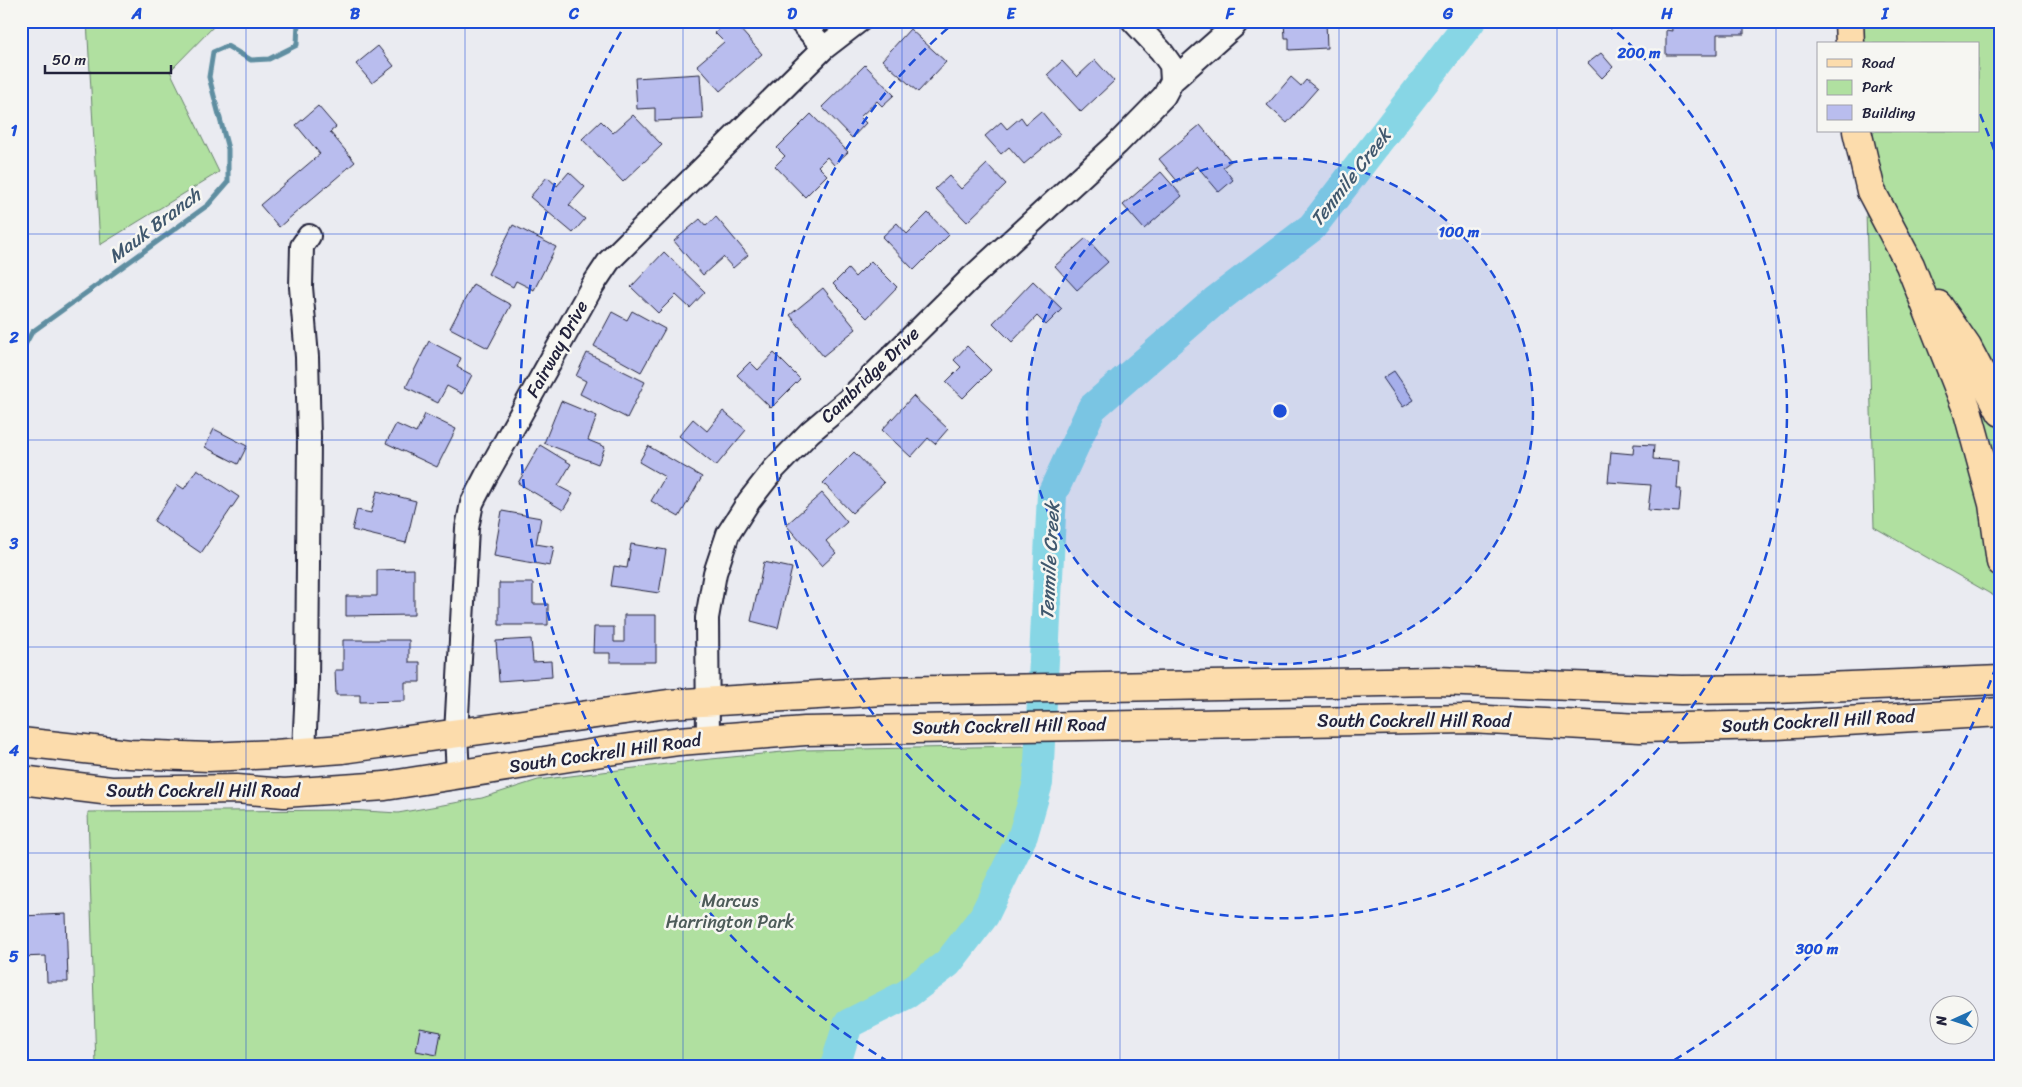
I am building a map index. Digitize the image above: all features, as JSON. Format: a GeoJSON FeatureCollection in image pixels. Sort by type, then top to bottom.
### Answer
{"type":"FeatureCollection","features":[{"type":"Feature","properties":{"kind":"main road"},"geometry":{"type":"LineString","coordinates":[[1849,21],[1850,42]]}},
{"type":"Feature","properties":{"kind":"main road"},"geometry":{"type":"LineString","coordinates":[[1857,132],[1871,191],[1910,265],[1968,409],[1993,504],[2001,562]]}},
{"type":"Feature","properties":{"kind":"main road"},"geometry":{"type":"LineString","coordinates":[[1910,265],[1967,347],[2001,412]]}},
{"type":"Feature","properties":{"kind":"main road","name":"South Cockrell Hill Road"},"geometry":{"type":"LineString","coordinates":[[21,742],[130,754],[209,757],[343,749],[668,704],[884,691],[1137,685],[1472,682],[1645,690],[1690,690],[1775,689],[2001,680]]}},
{"type":"Feature","properties":{"kind":"main road"},"geometry":{"type":"LineString","coordinates":[[1470,719],[1472,682]]}},
{"type":"Feature","properties":{"kind":"main road","name":"South Cockrell Hill Road"},"geometry":{"type":"LineString","coordinates":[[21,780],[111,792],[236,789],[284,793],[384,786],[608,751],[708,738],[805,731],[1470,719],[1640,728],[1777,725],[2001,712]]}},
{"type":"Feature","properties":{"kind":"main road"},"geometry":{"type":"LineString","coordinates":[[507,726],[509,767]]}},
{"type":"Feature","properties":{"kind":"street"},"geometry":{"type":"LineString","coordinates":[[800,21],[824,48]]}},
{"type":"Feature","properties":{"kind":"street","name":"Fairway Drive"},"geometry":{"type":"LineString","coordinates":[[458,775],[456,734],[467,528],[472,503],[486,476],[593,285],[610,261],[824,48],[860,21]]}},
{"type":"Feature","properties":{"kind":"street"},"geometry":{"type":"LineString","coordinates":[[1133,21],[1161,51],[1171,65],[1172,81]]}},
{"type":"Feature","properties":{"kind":"street","name":"Cambridge Drive"},"geometry":{"type":"LineString","coordinates":[[708,738],[707,618],[715,573],[728,534],[749,501],[774,469],[810,432],[848,400],[972,277],[1117,144],[1164,96],[1172,81],[1238,21]]}},
{"type":"Feature","properties":{"kind":"street"},"geometry":{"type":"LineString","coordinates":[[304,751],[307,686],[309,437],[307,357],[301,286],[302,246],[309,236]]}},
{"type":"Feature","properties":{"kind":"green space"},"geometry":{"type":"Polygon","coordinates":[[[87,21],[219,21],[170,71],[219,172],[100,245],[87,21]]]}},
{"type":"Feature","properties":{"kind":"green space"},"geometry":{"type":"Polygon","coordinates":[[[1958,21],[2001,21],[2001,600],[1874,527],[1864,132],[1980,132],[1980,42],[1862,42],[1861,26],[1958,21]]]}},
{"type":"Feature","properties":{"kind":"green space","name":"Marcus Harrington Park"},"geometry":{"type":"Polygon","coordinates":[[[1029,746],[1027,787],[978,911],[946,956],[905,983],[841,1017],[826,1066],[96,1066],[88,812],[349,810],[398,813],[482,798],[538,780],[691,761],[803,750],[1029,746]]]}},
{"type":"Feature","properties":{"kind":"building"},"geometry":{"type":"Polygon","coordinates":[[[729,21],[733,21],[762,54],[720,91],[697,65],[724,42],[715,33],[729,21]]]}},
{"type":"Feature","properties":{"kind":"building"},"geometry":{"type":"Polygon","coordinates":[[[1284,21],[1326,21],[1327,48],[1289,50],[1289,38],[1285,38],[1284,21]]]}},
{"type":"Feature","properties":{"kind":"building"},"geometry":{"type":"Polygon","coordinates":[[[1671,21],[1744,21],[1744,34],[1717,34],[1717,55],[1666,55],[1666,30],[1672,31],[1671,21]]]}},
{"type":"Feature","properties":{"kind":"building"},"geometry":{"type":"Polygon","coordinates":[[[910,29],[946,62],[918,92],[882,60],[910,29]]]}},
{"type":"Feature","properties":{"kind":"building"},"geometry":{"type":"Polygon","coordinates":[[[378,46],[394,66],[372,83],[356,64],[378,46]]]}},
{"type":"Feature","properties":{"kind":"building"},"geometry":{"type":"Polygon","coordinates":[[[1601,53],[1613,67],[1602,78],[1588,63],[1601,53]]]}},
{"type":"Feature","properties":{"kind":"building"},"geometry":{"type":"Polygon","coordinates":[[[1095,60],[1114,81],[1081,112],[1047,75],[1062,61],[1077,77],[1095,60]]]}},
{"type":"Feature","properties":{"kind":"building"},"geometry":{"type":"Polygon","coordinates":[[[865,65],[894,95],[882,106],[877,101],[860,117],[866,123],[852,138],[822,107],[865,65]]]}},
{"type":"Feature","properties":{"kind":"building"},"geometry":{"type":"Polygon","coordinates":[[[700,74],[703,119],[655,121],[655,108],[637,109],[635,78],[700,74]]]}},
{"type":"Feature","properties":{"kind":"building"},"geometry":{"type":"Polygon","coordinates":[[[1291,77],[1301,86],[1306,80],[1317,89],[1287,123],[1267,105],[1291,77]]]}},
{"type":"Feature","properties":{"kind":"building"},"geometry":{"type":"Polygon","coordinates":[[[318,106],[336,127],[330,132],[355,162],[279,227],[260,205],[320,154],[296,125],[318,106]]]}},
{"type":"Feature","properties":{"kind":"building"},"geometry":{"type":"Polygon","coordinates":[[[1041,111],[1060,134],[1024,164],[1009,147],[1001,154],[985,136],[1001,122],[1007,129],[1021,117],[1026,124],[1041,111]]]}},
{"type":"Feature","properties":{"kind":"building"},"geometry":{"type":"Polygon","coordinates":[[[811,114],[848,152],[834,165],[827,157],[818,166],[827,175],[805,197],[775,166],[785,156],[777,148],[811,114]]]}},
{"type":"Feature","properties":{"kind":"building"},"geometry":{"type":"Polygon","coordinates":[[[633,115],[662,145],[623,182],[582,139],[601,121],[613,133],[633,115]]]}},
{"type":"Feature","properties":{"kind":"building"},"geometry":{"type":"Polygon","coordinates":[[[1200,125],[1231,161],[1223,167],[1233,180],[1219,192],[1197,166],[1178,182],[1159,159],[1200,125]]]}},
{"type":"Feature","properties":{"kind":"building"},"geometry":{"type":"Polygon","coordinates":[[[987,164],[1006,184],[967,222],[935,189],[949,176],[961,189],[987,164]]]}},
{"type":"Feature","properties":{"kind":"building"},"geometry":{"type":"Polygon","coordinates":[[[569,172],[585,187],[569,205],[585,219],[573,233],[530,197],[547,177],[557,186],[569,172]]]}},
{"type":"Feature","properties":{"kind":"building"},"geometry":{"type":"Polygon","coordinates":[[[1161,172],[1182,196],[1144,229],[1123,205],[1161,172]]]}},
{"type":"Feature","properties":{"kind":"building"},"geometry":{"type":"Polygon","coordinates":[[[928,213],[949,235],[914,270],[882,237],[897,223],[907,234],[928,213]]]}},
{"type":"Feature","properties":{"kind":"building"},"geometry":{"type":"Polygon","coordinates":[[[716,217],[748,255],[733,268],[723,257],[703,275],[674,241],[700,219],[706,226],[716,217]]]}},
{"type":"Feature","properties":{"kind":"building"},"geometry":{"type":"Polygon","coordinates":[[[513,225],[556,247],[534,290],[516,281],[513,287],[488,274],[513,225]]]}},
{"type":"Feature","properties":{"kind":"building"},"geometry":{"type":"Polygon","coordinates":[[[1086,238],[1108,262],[1077,290],[1055,266],[1086,238]]]}},
{"type":"Feature","properties":{"kind":"building"},"geometry":{"type":"Polygon","coordinates":[[[664,252],[705,292],[690,308],[676,295],[658,313],[631,287],[664,252]]]}},
{"type":"Feature","properties":{"kind":"building"},"geometry":{"type":"Polygon","coordinates":[[[871,261],[897,287],[867,318],[833,284],[848,269],[855,277],[871,261]]]}},
{"type":"Feature","properties":{"kind":"building"},"geometry":{"type":"Polygon","coordinates":[[[1033,281],[1062,309],[1046,325],[1037,316],[1012,342],[993,323],[1033,281]]]}},
{"type":"Feature","properties":{"kind":"building"},"geometry":{"type":"Polygon","coordinates":[[[473,284],[511,305],[488,348],[450,328],[473,284]]]}},
{"type":"Feature","properties":{"kind":"building"},"geometry":{"type":"Polygon","coordinates":[[[823,288],[856,329],[823,356],[790,315],[823,288]]]}},
{"type":"Feature","properties":{"kind":"building"},"geometry":{"type":"Polygon","coordinates":[[[632,311],[665,329],[641,372],[594,346],[612,312],[627,320],[632,311]]]}},
{"type":"Feature","properties":{"kind":"building"},"geometry":{"type":"Polygon","coordinates":[[[429,341],[461,358],[457,367],[472,375],[462,394],[447,386],[438,403],[406,387],[429,341]]]}},
{"type":"Feature","properties":{"kind":"building"},"geometry":{"type":"Polygon","coordinates":[[[967,346],[991,370],[963,398],[946,382],[961,367],[954,360],[967,346]]]}},
{"type":"Feature","properties":{"kind":"building"},"geometry":{"type":"Polygon","coordinates":[[[587,353],[645,382],[627,418],[580,394],[586,381],[576,376],[587,353]]]}},
{"type":"Feature","properties":{"kind":"building"},"geometry":{"type":"Polygon","coordinates":[[[774,353],[800,379],[771,408],[737,375],[750,362],[758,370],[774,353]]]}},
{"type":"Feature","properties":{"kind":"building"},"geometry":{"type":"Polygon","coordinates":[[[1394,371],[1414,400],[1403,407],[1383,378],[1394,371]]]}},
{"type":"Feature","properties":{"kind":"building"},"geometry":{"type":"Polygon","coordinates":[[[913,396],[948,429],[935,444],[928,438],[911,457],[882,430],[913,396]]]}},
{"type":"Feature","properties":{"kind":"building"},"geometry":{"type":"Polygon","coordinates":[[[561,401],[597,416],[588,440],[605,447],[598,464],[544,443],[561,401]]]}},
{"type":"Feature","properties":{"kind":"building"},"geometry":{"type":"Polygon","coordinates":[[[723,411],[746,430],[716,466],[679,436],[693,419],[707,431],[723,411]]]}},
{"type":"Feature","properties":{"kind":"building"},"geometry":{"type":"Polygon","coordinates":[[[425,414],[456,429],[437,467],[386,443],[396,424],[416,433],[425,414]]]}},
{"type":"Feature","properties":{"kind":"building"},"geometry":{"type":"Polygon","coordinates":[[[214,429],[247,446],[238,464],[205,447],[214,429]]]}},
{"type":"Feature","properties":{"kind":"building"},"geometry":{"type":"Polygon","coordinates":[[[1634,444],[1654,445],[1653,459],[1679,461],[1677,489],[1681,489],[1679,512],[1648,510],[1651,485],[1608,482],[1611,452],[1633,454],[1634,444]]]}},
{"type":"Feature","properties":{"kind":"building"},"geometry":{"type":"Polygon","coordinates":[[[540,445],[571,464],[558,486],[573,494],[563,510],[518,483],[540,445]]]}},
{"type":"Feature","properties":{"kind":"building"},"geometry":{"type":"Polygon","coordinates":[[[648,446],[702,477],[679,517],[651,501],[665,477],[639,462],[648,446]]]}},
{"type":"Feature","properties":{"kind":"building"},"geometry":{"type":"Polygon","coordinates":[[[854,452],[884,483],[852,513],[823,483],[854,452]]]}},
{"type":"Feature","properties":{"kind":"building"},"geometry":{"type":"Polygon","coordinates":[[[197,469],[239,497],[201,553],[154,521],[178,485],[184,489],[197,469]]]}},
{"type":"Feature","properties":{"kind":"building"},"geometry":{"type":"Polygon","coordinates":[[[377,491],[416,501],[406,543],[352,530],[357,510],[371,513],[377,491]]]}},
{"type":"Feature","properties":{"kind":"building"},"geometry":{"type":"Polygon","coordinates":[[[822,493],[847,522],[826,541],[836,553],[822,566],[786,525],[822,493]]]}},
{"type":"Feature","properties":{"kind":"building"},"geometry":{"type":"Polygon","coordinates":[[[502,511],[541,518],[536,544],[554,547],[550,566],[494,556],[502,511]]]}},
{"type":"Feature","properties":{"kind":"building"},"geometry":{"type":"Polygon","coordinates":[[[631,544],[666,550],[659,593],[611,586],[614,566],[627,568],[631,544]]]}},
{"type":"Feature","properties":{"kind":"building"},"geometry":{"type":"Polygon","coordinates":[[[764,562],[792,568],[778,628],[751,621],[764,562]]]}},
{"type":"Feature","properties":{"kind":"building"},"geometry":{"type":"Polygon","coordinates":[[[414,569],[414,615],[346,616],[346,596],[377,596],[377,570],[414,569]]]}},
{"type":"Feature","properties":{"kind":"building"},"geometry":{"type":"Polygon","coordinates":[[[499,583],[533,583],[533,604],[548,604],[548,625],[499,625],[499,583]]]}},
{"type":"Feature","properties":{"kind":"building"},"geometry":{"type":"Polygon","coordinates":[[[624,615],[656,615],[656,662],[610,662],[610,653],[593,653],[594,627],[614,627],[614,642],[624,642],[624,615]]]}},
{"type":"Feature","properties":{"kind":"building"},"geometry":{"type":"Polygon","coordinates":[[[531,639],[533,662],[551,661],[552,677],[499,681],[496,641],[531,639]]]}},
{"type":"Feature","properties":{"kind":"building"},"geometry":{"type":"Polygon","coordinates":[[[343,640],[409,640],[409,662],[420,662],[420,682],[405,682],[405,701],[360,702],[360,695],[336,695],[335,670],[343,670],[343,640]]]}},
{"type":"Feature","properties":{"kind":"building"},"geometry":{"type":"Polygon","coordinates":[[[66,914],[68,982],[47,982],[46,956],[21,957],[21,916],[66,914]]]}},
{"type":"Feature","properties":{"kind":"building"},"geometry":{"type":"Polygon","coordinates":[[[420,1028],[441,1032],[437,1055],[416,1051],[420,1028]]]}},
{"type":"Feature","properties":{"kind":"waterway","name":"Mauk Branch"},"geometry":{"type":"LineString","coordinates":[[21,352],[32,332],[208,205],[228,182],[228,149],[209,77],[213,52],[227,46],[251,60],[269,59],[297,45],[298,21]]}},
{"type":"Feature","properties":{"kind":"waterway","name":"Tenmile Creek"},"geometry":{"type":"LineString","coordinates":[[835,1066],[848,1024],[907,994],[948,963],[984,916],[1023,835],[1038,783],[1052,494],[1092,408],[1215,301],[1312,227],[1471,21]]}}]}
